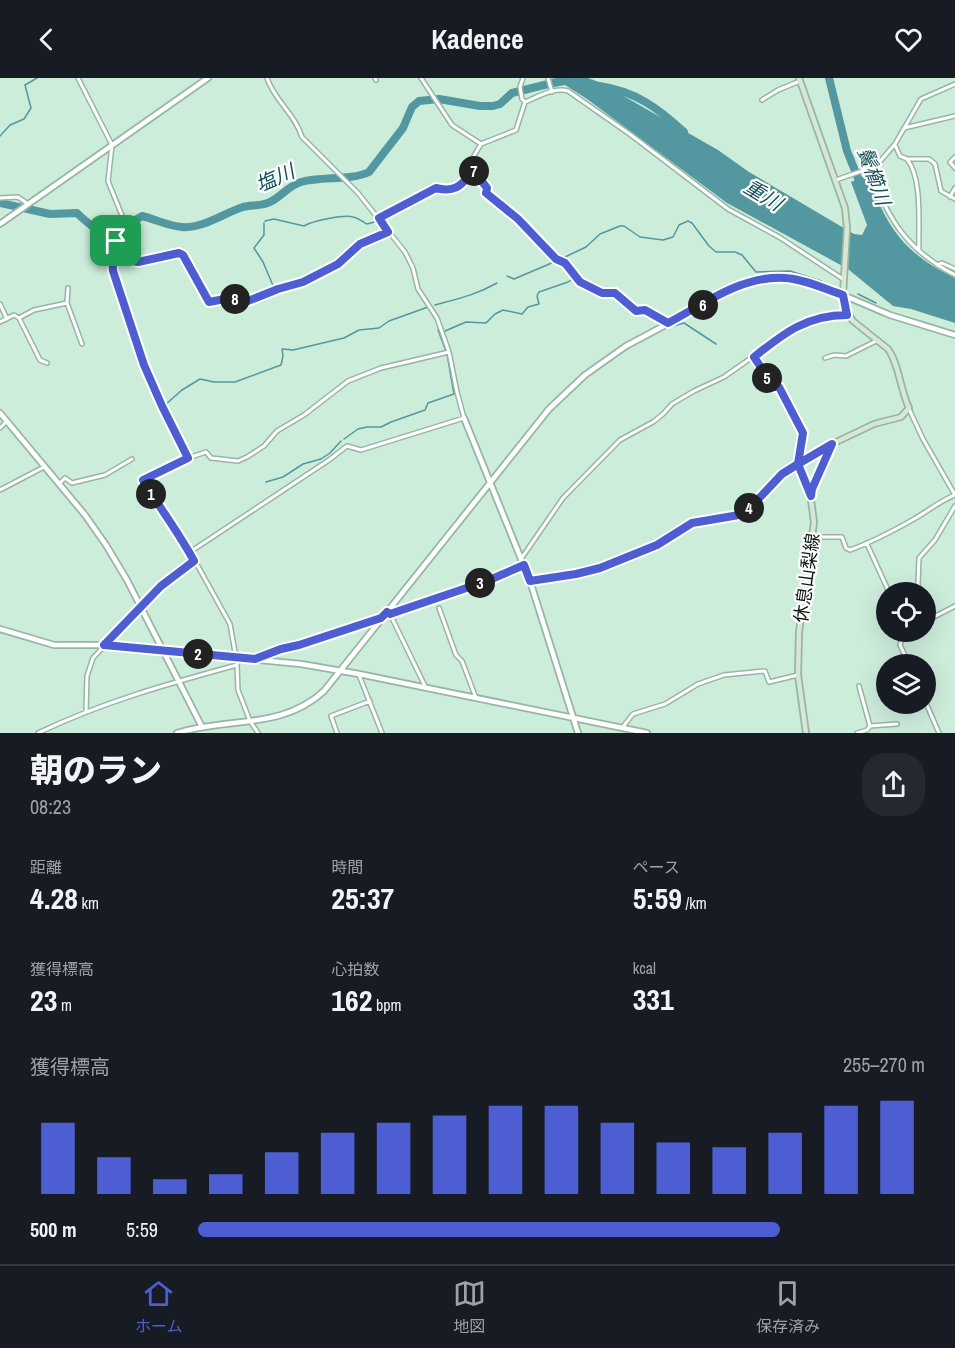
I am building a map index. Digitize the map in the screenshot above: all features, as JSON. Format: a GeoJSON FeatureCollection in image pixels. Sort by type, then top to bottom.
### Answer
{"type":"FeatureCollection","features":[{"type":"Feature","properties":{"kind":"main road"},"geometry":{"type":"LineString","coordinates":[[799,79],[845,208],[848,228],[843,295],[847,315],[878,340],[892,355],[909,408],[901,417],[874,424],[832,444]]}},
{"type":"Feature","properties":{"kind":"main road","name":"休息山梨線"},"geometry":{"type":"LineString","coordinates":[[806,733],[798,675],[799,632],[807,564],[813,537],[814,517],[811,496],[832,444]]}},
{"type":"Feature","properties":{"kind":"street"},"geometry":{"type":"LineString","coordinates":[[78,78],[112,145],[108,181],[120,207],[122,224],[112,256],[113,271],[139,348],[162,406],[188,458]]}},
{"type":"Feature","properties":{"kind":"street"},"geometry":{"type":"LineString","coordinates":[[0,224],[208,78]]}},
{"type":"Feature","properties":{"kind":"street"},"geometry":{"type":"LineString","coordinates":[[267,78],[273,92],[298,125],[302,137],[379,218],[405,252],[413,268],[418,289],[437,318],[464,418],[530,581],[578,733]]}},
{"type":"Feature","properties":{"kind":"street"},"geometry":{"type":"LineString","coordinates":[[421,78],[452,125],[481,144]]}},
{"type":"Feature","properties":{"kind":"street"},"geometry":{"type":"LineString","coordinates":[[523,78],[520,87],[524,100],[516,130],[481,144],[468,166],[487,188],[486,193],[518,219],[556,259],[565,263],[580,282],[602,293],[615,293],[636,311],[645,310],[668,323]]}},
{"type":"Feature","properties":{"kind":"street"},"geometry":{"type":"LineString","coordinates":[[762,100],[799,79]]}},
{"type":"Feature","properties":{"kind":"street"},"geometry":{"type":"LineString","coordinates":[[549,80],[552,92]]}},
{"type":"Feature","properties":{"kind":"street"},"geometry":{"type":"LineString","coordinates":[[836,180],[876,166],[895,144],[921,99],[955,84]]}},
{"type":"Feature","properties":{"kind":"street"},"geometry":{"type":"LineString","coordinates":[[524,100],[562,90],[580,98],[728,209],[779,237],[844,278]]}},
{"type":"Feature","properties":{"kind":"street"},"geometry":{"type":"LineString","coordinates":[[903,128],[955,116]]}},
{"type":"Feature","properties":{"kind":"street"},"geometry":{"type":"LineString","coordinates":[[895,144],[900,156],[907,159],[928,159],[935,164],[939,188],[955,199]]}},
{"type":"Feature","properties":{"kind":"street"},"geometry":{"type":"LineString","coordinates":[[955,157],[950,162],[955,168]]}},
{"type":"Feature","properties":{"kind":"street"},"geometry":{"type":"LineString","coordinates":[[907,159],[911,165],[917,192],[919,251]]}},
{"type":"Feature","properties":{"kind":"street"},"geometry":{"type":"LineString","coordinates":[[868,169],[888,214],[899,230],[919,251],[937,265],[955,274]]}},
{"type":"Feature","properties":{"kind":"street"},"geometry":{"type":"LineString","coordinates":[[379,218],[436,188],[448,191],[455,189],[474,171]]}},
{"type":"Feature","properties":{"kind":"street"},"geometry":{"type":"LineString","coordinates":[[949,197],[955,188]]}},
{"type":"Feature","properties":{"kind":"street"},"geometry":{"type":"LineString","coordinates":[[0,198],[18,197],[28,204]]}},
{"type":"Feature","properties":{"kind":"street"},"geometry":{"type":"LineString","coordinates":[[116,241],[129,243],[133,261],[138,262],[179,253],[183,255],[209,302],[230,298],[243,303],[308,280],[338,264],[360,244],[388,232]]}},
{"type":"Feature","properties":{"kind":"street"},"geometry":{"type":"LineString","coordinates":[[937,265],[942,263],[955,268]]}},
{"type":"Feature","properties":{"kind":"street"},"geometry":{"type":"LineString","coordinates":[[177,733],[289,714],[309,704],[324,691],[381,618],[388,613],[549,409],[574,384],[609,357],[737,287],[762,279],[795,279],[843,295],[890,315],[955,335]]}},
{"type":"Feature","properties":{"kind":"street"},"geometry":{"type":"LineString","coordinates":[[68,288],[67,303],[82,344]]}},
{"type":"Feature","properties":{"kind":"street"},"geometry":{"type":"LineString","coordinates":[[19,318],[34,310],[67,303]]}},
{"type":"Feature","properties":{"kind":"street"},"geometry":{"type":"LineString","coordinates":[[0,304],[7,319]]}},
{"type":"Feature","properties":{"kind":"street"},"geometry":{"type":"LineString","coordinates":[[0,322],[14,315],[19,318],[40,360],[46,363]]}},
{"type":"Feature","properties":{"kind":"street"},"geometry":{"type":"LineString","coordinates":[[521,558],[563,498],[620,440],[653,422],[672,404],[694,390],[724,377],[795,327],[813,319],[847,315]]}},
{"type":"Feature","properties":{"kind":"street"},"geometry":{"type":"LineString","coordinates":[[825,358],[846,356],[878,340]]}},
{"type":"Feature","properties":{"kind":"street"},"geometry":{"type":"LineString","coordinates":[[258,733],[250,721],[238,690],[237,658],[230,624],[190,552],[143,480],[188,458],[206,452],[211,458],[238,461],[264,446],[277,431],[304,415],[348,381],[381,368],[447,352]]}},
{"type":"Feature","properties":{"kind":"street"},"geometry":{"type":"LineString","coordinates":[[754,357],[769,382],[774,387],[779,387],[803,433],[798,464],[811,496]]}},
{"type":"Feature","properties":{"kind":"street"},"geometry":{"type":"LineString","coordinates":[[813,537],[842,537],[846,548],[850,550],[867,544],[913,520],[939,502],[955,495],[922,439],[909,408]]}},
{"type":"Feature","properties":{"kind":"street"},"geometry":{"type":"LineString","coordinates":[[0,413],[85,515],[106,545],[202,727]]}},
{"type":"Feature","properties":{"kind":"street"},"geometry":{"type":"LineString","coordinates":[[190,552],[347,446],[361,450],[464,418]]}},
{"type":"Feature","properties":{"kind":"street"},"geometry":{"type":"LineString","coordinates":[[0,428],[6,422]]}},
{"type":"Feature","properties":{"kind":"street"},"geometry":{"type":"LineString","coordinates":[[530,581],[600,568],[657,545],[692,523],[746,512],[782,474],[832,444]]}},
{"type":"Feature","properties":{"kind":"street"},"geometry":{"type":"LineString","coordinates":[[59,484],[65,478],[72,483],[96,478],[132,459]]}},
{"type":"Feature","properties":{"kind":"street"},"geometry":{"type":"LineString","coordinates":[[0,490],[44,466]]}},
{"type":"Feature","properties":{"kind":"street"},"geometry":{"type":"LineString","coordinates":[[918,582],[919,558],[934,540],[955,506]]}},
{"type":"Feature","properties":{"kind":"street"},"geometry":{"type":"LineString","coordinates":[[867,544],[884,582]]}},
{"type":"Feature","properties":{"kind":"street"},"geometry":{"type":"LineString","coordinates":[[86,711],[87,676],[93,658],[161,586],[194,561]]}},
{"type":"Feature","properties":{"kind":"street"},"geometry":{"type":"LineString","coordinates":[[388,613],[495,578],[524,565]]}},
{"type":"Feature","properties":{"kind":"street"},"geometry":{"type":"LineString","coordinates":[[936,616],[955,606]]}},
{"type":"Feature","properties":{"kind":"street"},"geometry":{"type":"LineString","coordinates":[[439,608],[456,656],[462,661],[476,698]]}},
{"type":"Feature","properties":{"kind":"street"},"geometry":{"type":"LineString","coordinates":[[388,613],[426,688]]}},
{"type":"Feature","properties":{"kind":"street"},"geometry":{"type":"LineString","coordinates":[[255,659],[381,618]]}},
{"type":"Feature","properties":{"kind":"street"},"geometry":{"type":"LineString","coordinates":[[0,629],[54,645],[104,645],[255,659],[339,670],[647,733]]}},
{"type":"Feature","properties":{"kind":"street"},"geometry":{"type":"LineString","coordinates":[[38,733],[86,711],[143,690],[237,665]]}},
{"type":"Feature","properties":{"kind":"street"},"geometry":{"type":"LineString","coordinates":[[622,728],[633,714],[665,704],[698,684],[724,675],[765,671],[769,682],[798,675]]}},
{"type":"Feature","properties":{"kind":"street"},"geometry":{"type":"LineString","coordinates":[[359,674],[382,733]]}},
{"type":"Feature","properties":{"kind":"street"},"geometry":{"type":"LineString","coordinates":[[859,686],[870,726]]}},
{"type":"Feature","properties":{"kind":"street"},"geometry":{"type":"LineString","coordinates":[[337,733],[331,716],[370,701]]}},
{"type":"Feature","properties":{"kind":"street"},"geometry":{"type":"LineString","coordinates":[[931,714],[939,733]]}},
{"type":"Feature","properties":{"kind":"street"},"geometry":{"type":"LineString","coordinates":[[857,733],[867,730],[870,726],[897,724]]}},
{"type":"Feature","properties":{"kind":"water"},"geometry":{"type":"Polygon","coordinates":[[[588,78],[599,82],[718,150],[749,172],[854,234],[862,235],[867,225],[851,182],[867,175],[882,210],[899,237],[922,258],[955,278],[955,323],[911,309],[893,306],[848,269],[727,203],[587,99],[565,85],[554,87],[552,79],[588,78]]]}},
{"type":"Feature","properties":{"kind":"waterway"},"geometry":{"type":"LineString","coordinates":[[0,136],[10,125],[24,119],[31,108],[25,85],[37,78]]}},
{"type":"Feature","properties":{"kind":"waterway"},"geometry":{"type":"LineString","coordinates":[[269,78],[273,89]]}},
{"type":"Feature","properties":{"kind":"waterway","name":"塩川"},"geometry":{"type":"LineString","coordinates":[[0,203],[50,214],[77,213],[94,227],[108,231],[115,230],[142,216],[177,226],[197,226],[243,207],[267,203],[301,182],[353,177],[369,172],[403,128],[412,107],[419,101],[439,99],[493,106],[500,104],[512,93],[572,78]]}},
{"type":"Feature","properties":{"kind":"waterway","name":"鬢櫛川"},"geometry":{"type":"LineString","coordinates":[[829,78],[847,151],[862,188]]}},
{"type":"Feature","properties":{"kind":"waterway","name":"重川"},"geometry":{"type":"LineString","coordinates":[[599,86],[635,96],[665,115],[684,132]]}},
{"type":"Feature","properties":{"kind":"waterway"},"geometry":{"type":"LineString","coordinates":[[265,221],[274,219],[304,226],[343,216],[349,216],[367,224],[378,221]]}},
{"type":"Feature","properties":{"kind":"waterway"},"geometry":{"type":"LineString","coordinates":[[565,257],[586,247],[600,234],[620,226],[624,226],[640,237],[663,240],[673,237],[679,225],[688,221],[716,252],[735,252],[742,255],[756,272],[790,271],[821,281]]}},
{"type":"Feature","properties":{"kind":"waterway"},"geometry":{"type":"LineString","coordinates":[[264,223],[264,235],[254,248],[274,288]]}},
{"type":"Feature","properties":{"kind":"waterway"},"geometry":{"type":"LineString","coordinates":[[507,276],[514,279],[554,262]]}},
{"type":"Feature","properties":{"kind":"waterway"},"geometry":{"type":"LineString","coordinates":[[445,331],[466,322],[486,323],[503,310],[522,314],[528,307],[539,304],[537,296],[539,292],[574,278],[580,285],[595,292]]}},
{"type":"Feature","properties":{"kind":"waterway"},"geometry":{"type":"LineString","coordinates":[[435,305],[474,294],[497,283]]}},
{"type":"Feature","properties":{"kind":"waterway"},"geometry":{"type":"LineString","coordinates":[[858,294],[876,303]]}},
{"type":"Feature","properties":{"kind":"waterway"},"geometry":{"type":"LineString","coordinates":[[617,297],[631,309]]}},
{"type":"Feature","properties":{"kind":"waterway"},"geometry":{"type":"LineString","coordinates":[[165,405],[182,390],[200,379],[235,382],[281,365],[282,349],[293,350],[344,338],[359,330],[379,328],[389,321],[428,307]]}},
{"type":"Feature","properties":{"kind":"waterway"},"geometry":{"type":"LineString","coordinates":[[635,312],[645,312]]}},
{"type":"Feature","properties":{"kind":"waterway"},"geometry":{"type":"LineString","coordinates":[[670,327],[684,323],[716,344]]}},
{"type":"Feature","properties":{"kind":"waterway"},"geometry":{"type":"LineString","coordinates":[[344,439],[358,429],[381,427],[425,410],[428,403],[454,394],[447,354],[438,330]]}},
{"type":"Feature","properties":{"kind":"waterway"},"geometry":{"type":"LineString","coordinates":[[266,482],[283,477],[303,464],[321,459],[341,441]]}},
{"type":"Feature","properties":{"kind":"route"},"geometry":{"type":"LineString","coordinates":[[116,241],[112,256],[113,271],[144,365],[188,458],[143,480],[154,500],[180,534],[194,561],[161,586],[104,645],[255,659],[381,618],[387,612],[390,614],[445,595],[510,572],[519,566],[524,565],[530,581],[600,568],[657,545],[692,523],[746,512],[782,474],[798,464],[811,496],[832,444],[798,464],[803,433],[779,387],[774,387],[769,382],[754,357],[795,327],[813,319],[847,315],[843,295],[795,279],[762,279],[737,287],[668,323],[645,310],[636,311],[615,293],[598,292],[580,282],[565,263],[556,259],[518,219],[486,193],[487,188],[474,171],[455,189],[448,191],[436,188],[379,218],[388,232],[355,247],[338,264],[308,280],[243,303],[230,298],[214,303],[209,302],[183,255],[179,253],[138,262],[133,261],[127,241],[116,241]]}}]}
